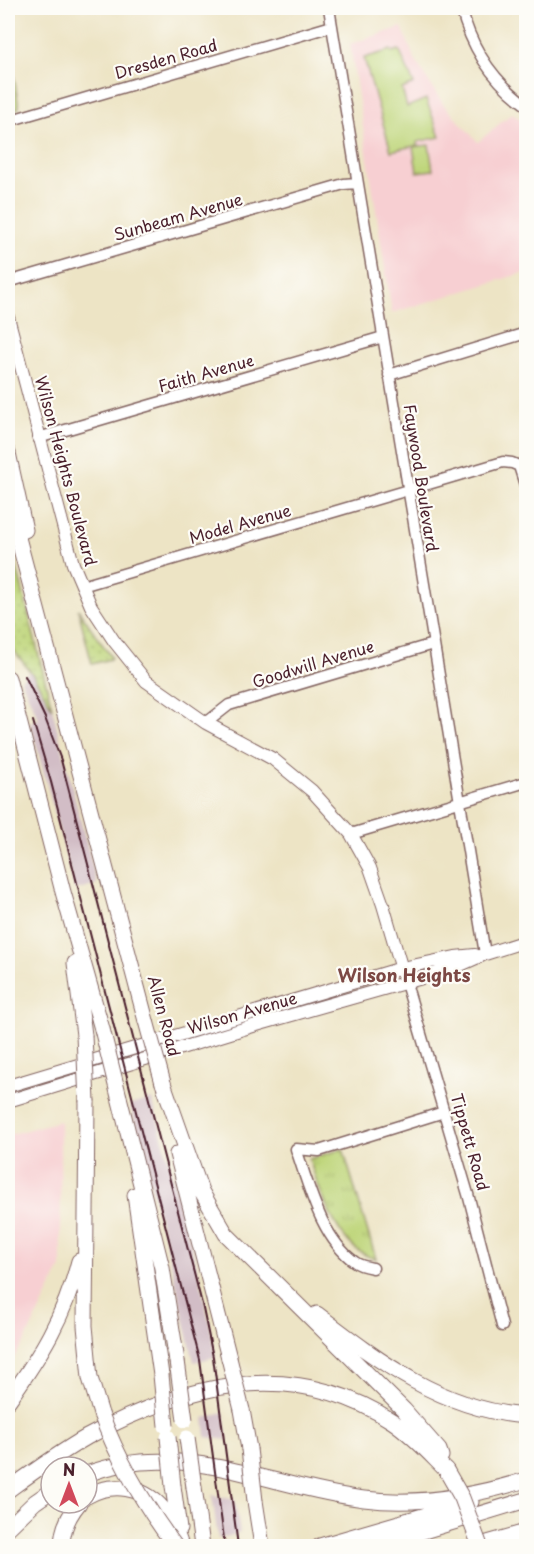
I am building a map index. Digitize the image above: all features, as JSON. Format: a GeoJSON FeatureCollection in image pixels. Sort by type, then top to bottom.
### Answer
{"type":"FeatureCollection","features":[{"type":"Feature","properties":{"kind":"highway"},"geometry":{"type":"LineString","coordinates":[[8,453],[38,591],[47,645]]}},
{"type":"Feature","properties":{"kind":"highway","name":"Allen Road"},"geometry":{"type":"LineString","coordinates":[[8,500],[163,1083],[176,1149],[242,1410],[262,1546]]}},
{"type":"Feature","properties":{"kind":"highway"},"geometry":{"type":"LineString","coordinates":[[8,678],[63,892],[102,1029],[162,1268],[177,1361],[201,1544]]}},
{"type":"Feature","properties":{"kind":"highway"},"geometry":{"type":"LineString","coordinates":[[63,892],[78,977],[84,1035],[87,1102],[84,1226],[86,1341],[90,1378],[101,1414],[126,1469],[175,1546]]}},
{"type":"Feature","properties":{"kind":"highway"},"geometry":{"type":"LineString","coordinates":[[163,1083],[192,1170],[209,1206],[226,1234],[404,1410],[439,1450],[446,1470],[462,1498],[478,1546],[526,1532]]}},
{"type":"Feature","properties":{"kind":"highway"},"geometry":{"type":"LineString","coordinates":[[128,1132],[181,1546]]}},
{"type":"Feature","properties":{"kind":"highway"},"geometry":{"type":"LineString","coordinates":[[8,1401],[36,1362],[62,1313],[79,1262],[84,1226]]}},
{"type":"Feature","properties":{"kind":"highway"},"geometry":{"type":"LineString","coordinates":[[277,1285],[393,1371],[464,1404],[490,1411],[526,1416]]}},
{"type":"Feature","properties":{"kind":"highway"},"geometry":{"type":"LineString","coordinates":[[8,1490],[86,1438],[120,1421],[155,1406],[203,1391],[259,1382],[310,1386],[341,1395],[368,1407],[394,1422],[446,1470]]}},
{"type":"Feature","properties":{"kind":"highway"},"geometry":{"type":"LineString","coordinates":[[99,1470],[138,1461],[179,1461],[218,1467],[347,1497],[394,1501],[463,1496],[526,1480]]}},
{"type":"Feature","properties":{"kind":"highway"},"geometry":{"type":"LineString","coordinates":[[8,1499],[33,1472]]}},
{"type":"Feature","properties":{"kind":"highway"},"geometry":{"type":"LineString","coordinates":[[320,1546],[457,1506],[526,1480]]}},
{"type":"Feature","properties":{"kind":"highway"},"geometry":{"type":"LineString","coordinates":[[99,1491],[114,1487],[126,1488],[141,1493],[161,1506],[169,1517],[181,1546]]}},
{"type":"Feature","properties":{"kind":"highway"},"geometry":{"type":"LineString","coordinates":[[8,1528],[39,1500]]}},
{"type":"Feature","properties":{"kind":"highway"},"geometry":{"type":"LineString","coordinates":[[374,1546],[526,1500]]}},
{"type":"Feature","properties":{"kind":"highway"},"geometry":{"type":"LineString","coordinates":[[62,1546],[62,1535],[70,1515]]}},
{"type":"Feature","properties":{"kind":"main road","name":"Wilson Heights Boulevard"},"geometry":{"type":"LineString","coordinates":[[8,317],[73,564],[91,606],[114,641],[146,681],[206,723],[273,759],[312,791],[351,834],[370,868],[402,968]]}},
{"type":"Feature","properties":{"kind":"main road","name":"Wilson Avenue"},"geometry":{"type":"LineString","coordinates":[[8,1101],[253,1026],[406,983],[458,966],[485,954],[526,942]]}},
{"type":"Feature","properties":{"kind":"main road","name":"Wilson Avenue"},"geometry":{"type":"LineString","coordinates":[[8,1086],[402,968],[454,957],[485,954]]}},
{"type":"Feature","properties":{"kind":"main road","name":"Tippett Road"},"geometry":{"type":"LineString","coordinates":[[402,968],[406,983]]}},
{"type":"Feature","properties":{"kind":"street","name":"Faywood Boulevard"},"geometry":{"type":"LineString","coordinates":[[329,8],[485,954]]}},
{"type":"Feature","properties":{"kind":"street"},"geometry":{"type":"LineString","coordinates":[[461,8],[476,50],[486,65],[501,84],[526,105]]}},
{"type":"Feature","properties":{"kind":"street","name":"Dresden Road"},"geometry":{"type":"LineString","coordinates":[[8,121],[332,26]]}},
{"type":"Feature","properties":{"kind":"street","name":"Sunbeam Avenue"},"geometry":{"type":"LineString","coordinates":[[8,282],[344,184],[357,183]]}},
{"type":"Feature","properties":{"kind":"street"},"geometry":{"type":"LineString","coordinates":[[389,375],[526,333]]}},
{"type":"Feature","properties":{"kind":"street","name":"Faith Avenue"},"geometry":{"type":"LineString","coordinates":[[38,438],[383,337]]}},
{"type":"Feature","properties":{"kind":"street","name":"Model Avenue"},"geometry":{"type":"LineString","coordinates":[[82,586],[503,462],[519,466],[526,488]]}},
{"type":"Feature","properties":{"kind":"street","name":"Goodwill Avenue"},"geometry":{"type":"LineString","coordinates":[[206,723],[230,705],[433,644]]}},
{"type":"Feature","properties":{"kind":"street"},"geometry":{"type":"LineString","coordinates":[[351,834],[526,782]]}},
{"type":"Feature","properties":{"kind":"street","name":"Tippett Road"},"geometry":{"type":"LineString","coordinates":[[406,983],[490,1275],[502,1326]]}},
{"type":"Feature","properties":{"kind":"street"},"geometry":{"type":"LineString","coordinates":[[373,1268],[355,1262],[324,1225],[296,1149],[319,1150],[444,1112]]}},
{"type":"Feature","properties":{"kind":"shaded area"},"geometry":{"type":"Polygon","coordinates":[[[402,27],[414,58],[443,104],[478,142],[512,113],[526,124],[526,272],[392,313],[350,44],[402,27]]]}},
{"type":"Feature","properties":{"kind":"shaded area"},"geometry":{"type":"Polygon","coordinates":[[[30,671],[52,708],[97,884],[75,890],[30,722],[39,719],[21,680],[30,671]]]}},
{"type":"Feature","properties":{"kind":"shaded area"},"geometry":{"type":"Polygon","coordinates":[[[152,1099],[199,1274],[214,1345],[215,1357],[194,1362],[130,1105],[152,1099]]]}},
{"type":"Feature","properties":{"kind":"shaded area"},"geometry":{"type":"Polygon","coordinates":[[[60,1121],[61,1267],[24,1343],[8,1366],[8,1135],[60,1121]]]}},
{"type":"Feature","properties":{"kind":"shaded area"},"geometry":{"type":"Polygon","coordinates":[[[224,1413],[227,1440],[206,1437],[204,1418],[224,1413]]]}},
{"type":"Feature","properties":{"kind":"shaded area"},"geometry":{"type":"Polygon","coordinates":[[[212,1495],[235,1500],[240,1533],[218,1539],[212,1495]]]}},
{"type":"Feature","properties":{"kind":"green space"},"geometry":{"type":"Polygon","coordinates":[[[8,39],[19,108],[8,112],[8,39]]]}},
{"type":"Feature","properties":{"kind":"green space"},"geometry":{"type":"Polygon","coordinates":[[[391,50],[392,52],[399,50],[414,84],[402,89],[407,107],[426,99],[440,137],[391,151],[364,58],[391,50]]]}},
{"type":"Feature","properties":{"kind":"green space"},"geometry":{"type":"Polygon","coordinates":[[[429,145],[433,170],[417,172],[413,147],[429,145]]]}},
{"type":"Feature","properties":{"kind":"green space"},"geometry":{"type":"Polygon","coordinates":[[[8,532],[52,708],[33,675],[11,647],[8,632],[8,532]]]}},
{"type":"Feature","properties":{"kind":"green space"},"geometry":{"type":"Polygon","coordinates":[[[78,609],[111,657],[110,659],[92,664],[78,609]]]}},
{"type":"Feature","properties":{"kind":"green space"},"geometry":{"type":"Polygon","coordinates":[[[343,1149],[376,1259],[363,1254],[341,1232],[325,1203],[309,1159],[343,1149]]]}},
{"type":"Feature","properties":{"kind":"railway"},"geometry":{"type":"LineString","coordinates":[[25,676],[45,718],[61,760],[202,1304],[213,1357],[238,1546]]}},
{"type":"Feature","properties":{"kind":"railway"},"geometry":{"type":"LineString","coordinates":[[33,721],[51,782],[200,1360],[225,1546]]}},
{"type":"Feature","properties":{"kind":"district","name":"Wilson Heights"},"geometry":{"type":"Point","coordinates":[404,976]}}]}
